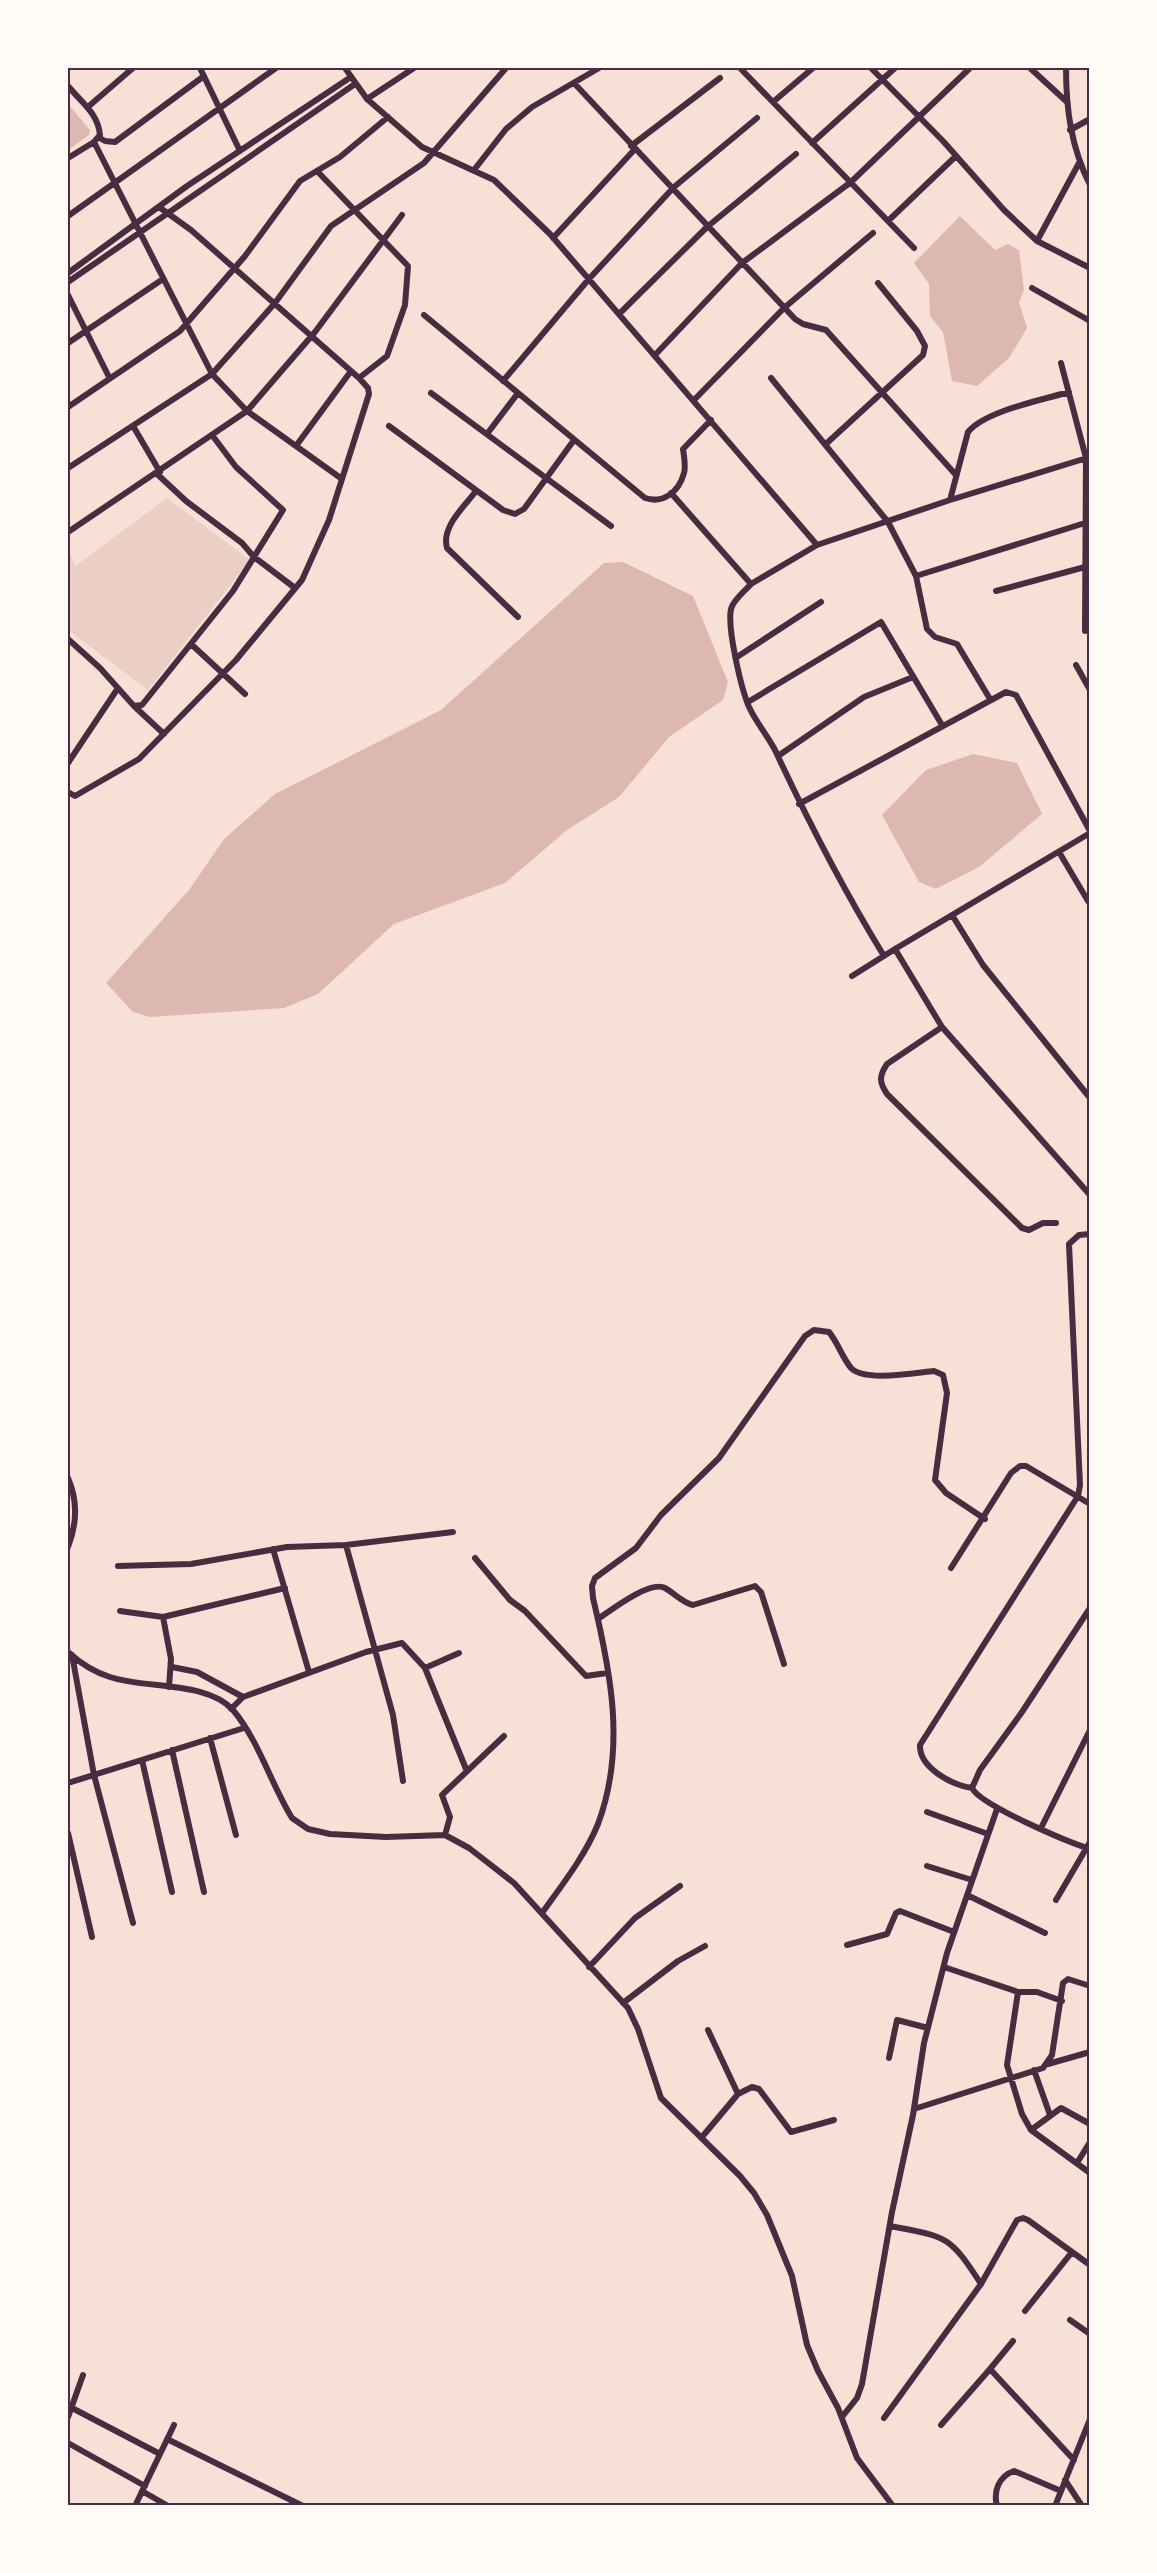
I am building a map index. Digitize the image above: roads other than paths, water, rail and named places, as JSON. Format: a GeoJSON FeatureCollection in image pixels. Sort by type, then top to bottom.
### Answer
{"type":"FeatureCollection","features":[{"type":"Feature","properties":{"kind":"street"},"geometry":{"type":"LineString","coordinates":[[89,106],[133,68]]}},
{"type":"Feature","properties":{"kind":"street"},"geometry":{"type":"LineString","coordinates":[[200,68],[240,151]]}},
{"type":"Feature","properties":{"kind":"street"},"geometry":{"type":"LineString","coordinates":[[68,216],[218,107],[276,68]]}},
{"type":"Feature","properties":{"kind":"street"},"geometry":{"type":"LineString","coordinates":[[345,68],[367,99],[431,153],[474,170],[494,180],[509,192],[553,238],[818,545]]}},
{"type":"Feature","properties":{"kind":"street"},"geometry":{"type":"LineString","coordinates":[[367,99],[414,68]]}},
{"type":"Feature","properties":{"kind":"street"},"geometry":{"type":"LineString","coordinates":[[68,468],[212,374],[275,303],[332,226],[415,171],[506,68]]}},
{"type":"Feature","properties":{"kind":"street"},"geometry":{"type":"LineString","coordinates":[[474,170],[506,129],[532,107],[599,68]]}},
{"type":"Feature","properties":{"kind":"street"},"geometry":{"type":"LineString","coordinates":[[740,68],[914,248]]}},
{"type":"Feature","properties":{"kind":"street"},"geometry":{"type":"LineString","coordinates":[[772,102],[813,68]]}},
{"type":"Feature","properties":{"kind":"street"},"geometry":{"type":"LineString","coordinates":[[871,68],[956,156],[1004,210],[1037,241],[1089,268]]}},
{"type":"Feature","properties":{"kind":"street"},"geometry":{"type":"LineString","coordinates":[[812,142],[895,68]]}},
{"type":"Feature","properties":{"kind":"street"},"geometry":{"type":"LineString","coordinates":[[655,355],[742,263],[850,182],[970,68]]}},
{"type":"Feature","properties":{"kind":"street"},"geometry":{"type":"LineString","coordinates":[[1030,68],[1067,102]]}},
{"type":"Feature","properties":{"kind":"street"},"geometry":{"type":"LineString","coordinates":[[1066,68],[1070,129],[1079,163],[1089,184]]}},
{"type":"Feature","properties":{"kind":"street"},"geometry":{"type":"LineString","coordinates":[[68,158],[96,140],[115,142],[204,76]]}},
{"type":"Feature","properties":{"kind":"street"},"geometry":{"type":"LineString","coordinates":[[68,273],[159,207],[351,77]]}},
{"type":"Feature","properties":{"kind":"street"},"geometry":{"type":"LineString","coordinates":[[553,238],[633,148],[720,78]]}},
{"type":"Feature","properties":{"kind":"street"},"geometry":{"type":"LineString","coordinates":[[574,83],[633,148],[674,187],[707,227],[798,322],[826,330],[957,475]]}},
{"type":"Feature","properties":{"kind":"street"},"geometry":{"type":"LineString","coordinates":[[68,282],[169,215],[355,84]]}},
{"type":"Feature","properties":{"kind":"street"},"geometry":{"type":"LineString","coordinates":[[68,86],[89,106],[98,124],[96,140],[114,183],[212,374],[247,411],[342,479]]}},
{"type":"Feature","properties":{"kind":"street"},"geometry":{"type":"LineString","coordinates":[[68,407],[187,325],[234,269],[300,181],[340,157],[387,117]]}},
{"type":"Feature","properties":{"kind":"street"},"geometry":{"type":"LineString","coordinates":[[503,381],[588,280],[674,187],[757,118]]}},
{"type":"Feature","properties":{"kind":"street"},"geometry":{"type":"LineString","coordinates":[[1070,129],[1089,119]]}},
{"type":"Feature","properties":{"kind":"street"},"geometry":{"type":"LineString","coordinates":[[619,314],[707,227],[796,154]]}},
{"type":"Feature","properties":{"kind":"street"},"geometry":{"type":"LineString","coordinates":[[888,221],[956,156]]}},
{"type":"Feature","properties":{"kind":"street"},"geometry":{"type":"LineString","coordinates":[[1037,241],[1079,163]]}},
{"type":"Feature","properties":{"kind":"street"},"geometry":{"type":"LineString","coordinates":[[318,172],[385,239],[408,266],[405,305],[387,356],[359,378]]}},
{"type":"Feature","properties":{"kind":"street"},"geometry":{"type":"LineString","coordinates":[[68,792],[75,796],[139,759],[225,672],[302,580],[329,520],[369,394],[368,388],[359,378],[275,303],[191,230],[159,207]]}},
{"type":"Feature","properties":{"kind":"street"},"geometry":{"type":"LineString","coordinates":[[68,532],[247,411],[311,337],[402,215]]}},
{"type":"Feature","properties":{"kind":"street"},"geometry":{"type":"LineString","coordinates":[[694,400],[784,308],[873,233]]}},
{"type":"Feature","properties":{"kind":"street"},"geometry":{"type":"LineString","coordinates":[[68,343],[163,279]]}},
{"type":"Feature","properties":{"kind":"street"},"geometry":{"type":"LineString","coordinates":[[827,443],[923,355],[925,346],[917,332],[878,283]]}},
{"type":"Feature","properties":{"kind":"street"},"geometry":{"type":"LineString","coordinates":[[1032,288],[1089,321]]}},
{"type":"Feature","properties":{"kind":"street"},"geometry":{"type":"LineString","coordinates":[[68,295],[110,376]]}},
{"type":"Feature","properties":{"kind":"street"},"geometry":{"type":"LineString","coordinates":[[424,315],[645,498],[655,501],[665,500],[671,493],[684,473],[683,449],[711,420]]}},
{"type":"Feature","properties":{"kind":"street"},"geometry":{"type":"LineString","coordinates":[[1061,363],[1088,458],[1085,523],[1086,631]]}},
{"type":"Feature","properties":{"kind":"street"},"geometry":{"type":"LineString","coordinates":[[296,446],[351,371]]}},
{"type":"Feature","properties":{"kind":"street"},"geometry":{"type":"LineString","coordinates":[[771,378],[827,443],[888,522],[916,576],[927,629],[935,637],[957,644],[990,699]]}},
{"type":"Feature","properties":{"kind":"street"},"geometry":{"type":"LineString","coordinates":[[950,500],[968,432],[974,425],[991,416],[1069,392]]}},
{"type":"Feature","properties":{"kind":"street"},"geometry":{"type":"LineString","coordinates":[[431,393],[545,480],[610,526]]}},
{"type":"Feature","properties":{"kind":"street"},"geometry":{"type":"LineString","coordinates":[[487,434],[518,393]]}},
{"type":"Feature","properties":{"kind":"street"},"geometry":{"type":"LineString","coordinates":[[133,426],[158,473],[186,501],[242,543],[254,557],[295,588]]}},
{"type":"Feature","properties":{"kind":"street"},"geometry":{"type":"LineString","coordinates":[[389,426],[503,510],[515,514],[524,508],[574,440]]}},
{"type":"Feature","properties":{"kind":"street"},"geometry":{"type":"LineString","coordinates":[[134,706],[142,705],[233,591],[283,510],[236,467],[212,435]]}},
{"type":"Feature","properties":{"kind":"street"},"geometry":{"type":"LineString","coordinates":[[884,956],[851,902],[799,804],[778,756],[748,702],[729,623],[731,606],[751,584],[818,545],[950,500],[1088,458]]}},
{"type":"Feature","properties":{"kind":"street"},"geometry":{"type":"LineString","coordinates":[[476,490],[448,529],[445,539],[447,548],[518,617]]}},
{"type":"Feature","properties":{"kind":"street"},"geometry":{"type":"LineString","coordinates":[[671,493],[751,584]]}},
{"type":"Feature","properties":{"kind":"street"},"geometry":{"type":"LineString","coordinates":[[916,576],[1085,523]]}},
{"type":"Feature","properties":{"kind":"street"},"geometry":{"type":"LineString","coordinates":[[996,591],[1085,567]]}},
{"type":"Feature","properties":{"kind":"street"},"geometry":{"type":"LineString","coordinates":[[737,657],[821,602]]}},
{"type":"Feature","properties":{"kind":"street"},"geometry":{"type":"LineString","coordinates":[[748,702],[881,622],[942,725]]}},
{"type":"Feature","properties":{"kind":"street"},"geometry":{"type":"LineString","coordinates":[[68,639],[164,734]]}},
{"type":"Feature","properties":{"kind":"street"},"geometry":{"type":"LineString","coordinates":[[191,644],[225,672],[242,692]]}},
{"type":"Feature","properties":{"kind":"street"},"geometry":{"type":"LineString","coordinates":[[1076,665],[1089,690]]}},
{"type":"Feature","properties":{"kind":"street"},"geometry":{"type":"LineString","coordinates":[[778,756],[864,697],[913,677]]}},
{"type":"Feature","properties":{"kind":"street"},"geometry":{"type":"LineString","coordinates":[[68,763],[118,688]]}},
{"type":"Feature","properties":{"kind":"street"},"geometry":{"type":"LineString","coordinates":[[799,804],[1006,692],[1016,695],[1089,832],[852,976]]}},
{"type":"Feature","properties":{"kind":"street"},"geometry":{"type":"LineString","coordinates":[[1059,852],[1088,901]]}},
{"type":"Feature","properties":{"kind":"street"},"geometry":{"type":"LineString","coordinates":[[952,915],[983,965],[1089,1098]]}},
{"type":"Feature","properties":{"kind":"street"},"geometry":{"type":"LineString","coordinates":[[895,949],[942,1027],[1089,1196]]}},
{"type":"Feature","properties":{"kind":"street"},"geometry":{"type":"LineString","coordinates":[[942,1027],[887,1064],[881,1072],[880,1082],[886,1094],[1022,1228],[1029,1230],[1043,1223],[1056,1223]]}},
{"type":"Feature","properties":{"kind":"street"},"geometry":{"type":"LineString","coordinates":[[972,1788],[952,1784],[925,1763],[919,1754],[920,1745],[1078,1496],[1080,1485],[1069,1244],[1078,1234],[1089,1234]]}},
{"type":"Feature","properties":{"kind":"street"},"geometry":{"type":"LineString","coordinates":[[542,1913],[586,1847],[597,1825],[607,1795],[615,1727],[592,1586],[595,1578],[636,1548],[661,1515],[719,1458],[764,1397],[796,1346],[814,1330],[829,1332],[847,1363],[858,1374],[871,1376],[933,1371],[943,1375],[947,1393],[935,1480],[946,1493],[985,1519]]}},
{"type":"Feature","properties":{"kind":"street"},"geometry":{"type":"LineString","coordinates":[[951,1568],[985,1519],[1011,1473],[1020,1466],[1026,1466],[1089,1504]]}},
{"type":"Feature","properties":{"kind":"street"},"geometry":{"type":"LineString","coordinates":[[68,1478],[73,1490],[76,1511],[68,1547]]}},
{"type":"Feature","properties":{"kind":"street"},"geometry":{"type":"LineString","coordinates":[[118,1566],[191,1564],[273,1549],[346,1545],[453,1532]]}},
{"type":"Feature","properties":{"kind":"street"},"geometry":{"type":"LineString","coordinates":[[346,1545],[393,1715],[402,1780]]}},
{"type":"Feature","properties":{"kind":"street"},"geometry":{"type":"LineString","coordinates":[[273,1549],[309,1672]]}},
{"type":"Feature","properties":{"kind":"street"},"geometry":{"type":"LineString","coordinates":[[475,1558],[510,1600],[525,1611],[586,1676],[608,1673]]}},
{"type":"Feature","properties":{"kind":"street"},"geometry":{"type":"LineString","coordinates":[[598,1618],[641,1591],[655,1586],[662,1586],[693,1605],[755,1586],[760,1592],[783,1664]]}},
{"type":"Feature","properties":{"kind":"street"},"geometry":{"type":"LineString","coordinates":[[120,1611],[164,1617],[285,1588]]}},
{"type":"Feature","properties":{"kind":"street"},"geometry":{"type":"LineString","coordinates":[[1056,1899],[1088,1846],[997,1809],[975,1795],[972,1788],[980,1770],[1027,1705],[1089,1608]]}},
{"type":"Feature","properties":{"kind":"street"},"geometry":{"type":"LineString","coordinates":[[164,1617],[172,1667],[169,1687]]}},
{"type":"Feature","properties":{"kind":"street"},"geometry":{"type":"LineString","coordinates":[[231,1708],[243,1697],[309,1672],[402,1643],[425,1668],[466,1769]]}},
{"type":"Feature","properties":{"kind":"street"},"geometry":{"type":"LineString","coordinates":[[70,1653],[82,1664],[111,1678],[207,1695],[231,1708],[292,1818],[308,1829],[359,1837],[445,1835],[492,1864],[542,1913],[623,2003],[638,2029],[661,2098],[702,2137],[754,2193],[767,2215],[792,2276],[807,2345],[842,2417],[857,2458],[892,2505]]}},
{"type":"Feature","properties":{"kind":"street"},"geometry":{"type":"LineString","coordinates":[[70,1653],[94,1775],[133,1923]]}},
{"type":"Feature","properties":{"kind":"street"},"geometry":{"type":"LineString","coordinates":[[425,1668],[459,1653]]}},
{"type":"Feature","properties":{"kind":"street"},"geometry":{"type":"LineString","coordinates":[[172,1667],[204,1674],[243,1697]]}},
{"type":"Feature","properties":{"kind":"street"},"geometry":{"type":"LineString","coordinates":[[68,1783],[244,1728]]}},
{"type":"Feature","properties":{"kind":"street"},"geometry":{"type":"LineString","coordinates":[[1041,1828],[1089,1730]]}},
{"type":"Feature","properties":{"kind":"street"},"geometry":{"type":"LineString","coordinates":[[445,1835],[450,1817],[442,1795],[466,1769],[504,1736]]}},
{"type":"Feature","properties":{"kind":"street"},"geometry":{"type":"LineString","coordinates":[[210,1738],[236,1835]]}},
{"type":"Feature","properties":{"kind":"street"},"geometry":{"type":"LineString","coordinates":[[172,1750],[204,1892]]}},
{"type":"Feature","properties":{"kind":"street"},"geometry":{"type":"LineString","coordinates":[[142,1760],[172,1892]]}},
{"type":"Feature","properties":{"kind":"street"},"geometry":{"type":"LineString","coordinates":[[842,2417],[857,2398],[862,2384],[928,2028],[954,1932],[997,1809]]}},
{"type":"Feature","properties":{"kind":"street"},"geometry":{"type":"LineString","coordinates":[[927,1812],[988,1834]]}},
{"type":"Feature","properties":{"kind":"street"},"geometry":{"type":"LineString","coordinates":[[68,1833],[93,1937]]}},
{"type":"Feature","properties":{"kind":"street"},"geometry":{"type":"LineString","coordinates":[[927,1866],[972,1880]]}},
{"type":"Feature","properties":{"kind":"street"},"geometry":{"type":"LineString","coordinates":[[589,1967],[635,1918],[680,1886]]}},
{"type":"Feature","properties":{"kind":"street"},"geometry":{"type":"LineString","coordinates":[[967,1895],[1045,1933]]}},
{"type":"Feature","properties":{"kind":"street"},"geometry":{"type":"LineString","coordinates":[[847,1945],[887,1935],[896,1913],[900,1911],[954,1932]]}},
{"type":"Feature","properties":{"kind":"street"},"geometry":{"type":"LineString","coordinates":[[623,2003],[678,1961],[705,1946]]}},
{"type":"Feature","properties":{"kind":"street"},"geometry":{"type":"LineString","coordinates":[[944,1967],[1018,1992],[1037,1992],[1062,2001]]}},
{"type":"Feature","properties":{"kind":"street"},"geometry":{"type":"LineString","coordinates":[[1048,2064],[1065,1981],[1075,1980],[1089,1986]]}},
{"type":"Feature","properties":{"kind":"street"},"geometry":{"type":"LineString","coordinates":[[1018,1992],[1007,2065],[1022,2114],[1031,2130],[1089,2173]]}},
{"type":"Feature","properties":{"kind":"street"},"geometry":{"type":"LineString","coordinates":[[889,2058],[897,2020],[928,2028]]}},
{"type":"Feature","properties":{"kind":"street"},"geometry":{"type":"LineString","coordinates":[[708,2030],[738,2094]]}},
{"type":"Feature","properties":{"kind":"street"},"geometry":{"type":"LineString","coordinates":[[914,2109],[1089,2052]]}},
{"type":"Feature","properties":{"kind":"street"},"geometry":{"type":"LineString","coordinates":[[1035,2070],[1050,2115]]}},
{"type":"Feature","properties":{"kind":"street"},"geometry":{"type":"LineString","coordinates":[[702,2137],[738,2094],[752,2087],[759,2090],[791,2132],[834,2120]]}},
{"type":"Feature","properties":{"kind":"street"},"geometry":{"type":"LineString","coordinates":[[1031,2130],[1061,2108],[1089,2124]]}},
{"type":"Feature","properties":{"kind":"street"},"geometry":{"type":"LineString","coordinates":[[1077,2163],[1089,2142]]}},
{"type":"Feature","properties":{"kind":"street"},"geometry":{"type":"LineString","coordinates":[[884,2418],[981,2284],[1012,2225],[1023,2218],[1089,2265]]}},
{"type":"Feature","properties":{"kind":"street"},"geometry":{"type":"LineString","coordinates":[[890,2226],[945,2239],[957,2248],[981,2284]]}},
{"type":"Feature","properties":{"kind":"street"},"geometry":{"type":"LineString","coordinates":[[1025,2311],[1072,2252]]}},
{"type":"Feature","properties":{"kind":"street"},"geometry":{"type":"LineString","coordinates":[[1070,2320],[1089,2334]]}},
{"type":"Feature","properties":{"kind":"street"},"geometry":{"type":"LineString","coordinates":[[941,2425],[1013,2341]]}},
{"type":"Feature","properties":{"kind":"street"},"geometry":{"type":"LineString","coordinates":[[990,2369],[1074,2460]]}},
{"type":"Feature","properties":{"kind":"street"},"geometry":{"type":"LineString","coordinates":[[68,2417],[83,2375]]}},
{"type":"Feature","properties":{"kind":"street"},"geometry":{"type":"LineString","coordinates":[[72,2408],[160,2454]]}},
{"type":"Feature","properties":{"kind":"street"},"geometry":{"type":"LineString","coordinates":[[1055,2505],[1089,2419]]}},
{"type":"Feature","properties":{"kind":"street"},"geometry":{"type":"LineString","coordinates":[[135,2505],[174,2425]]}},
{"type":"Feature","properties":{"kind":"street"},"geometry":{"type":"LineString","coordinates":[[167,2439],[303,2505]]}},
{"type":"Feature","properties":{"kind":"street"},"geometry":{"type":"LineString","coordinates":[[68,2443],[168,2505]]}},
{"type":"Feature","properties":{"kind":"street"},"geometry":{"type":"LineString","coordinates":[[997,2505],[995,2496],[1000,2481],[1005,2474],[1014,2471],[1061,2492]]}},
{"type":"Feature","properties":{"kind":"street"},"geometry":{"type":"LineString","coordinates":[[1065,2480],[1082,2505]]}}]}
